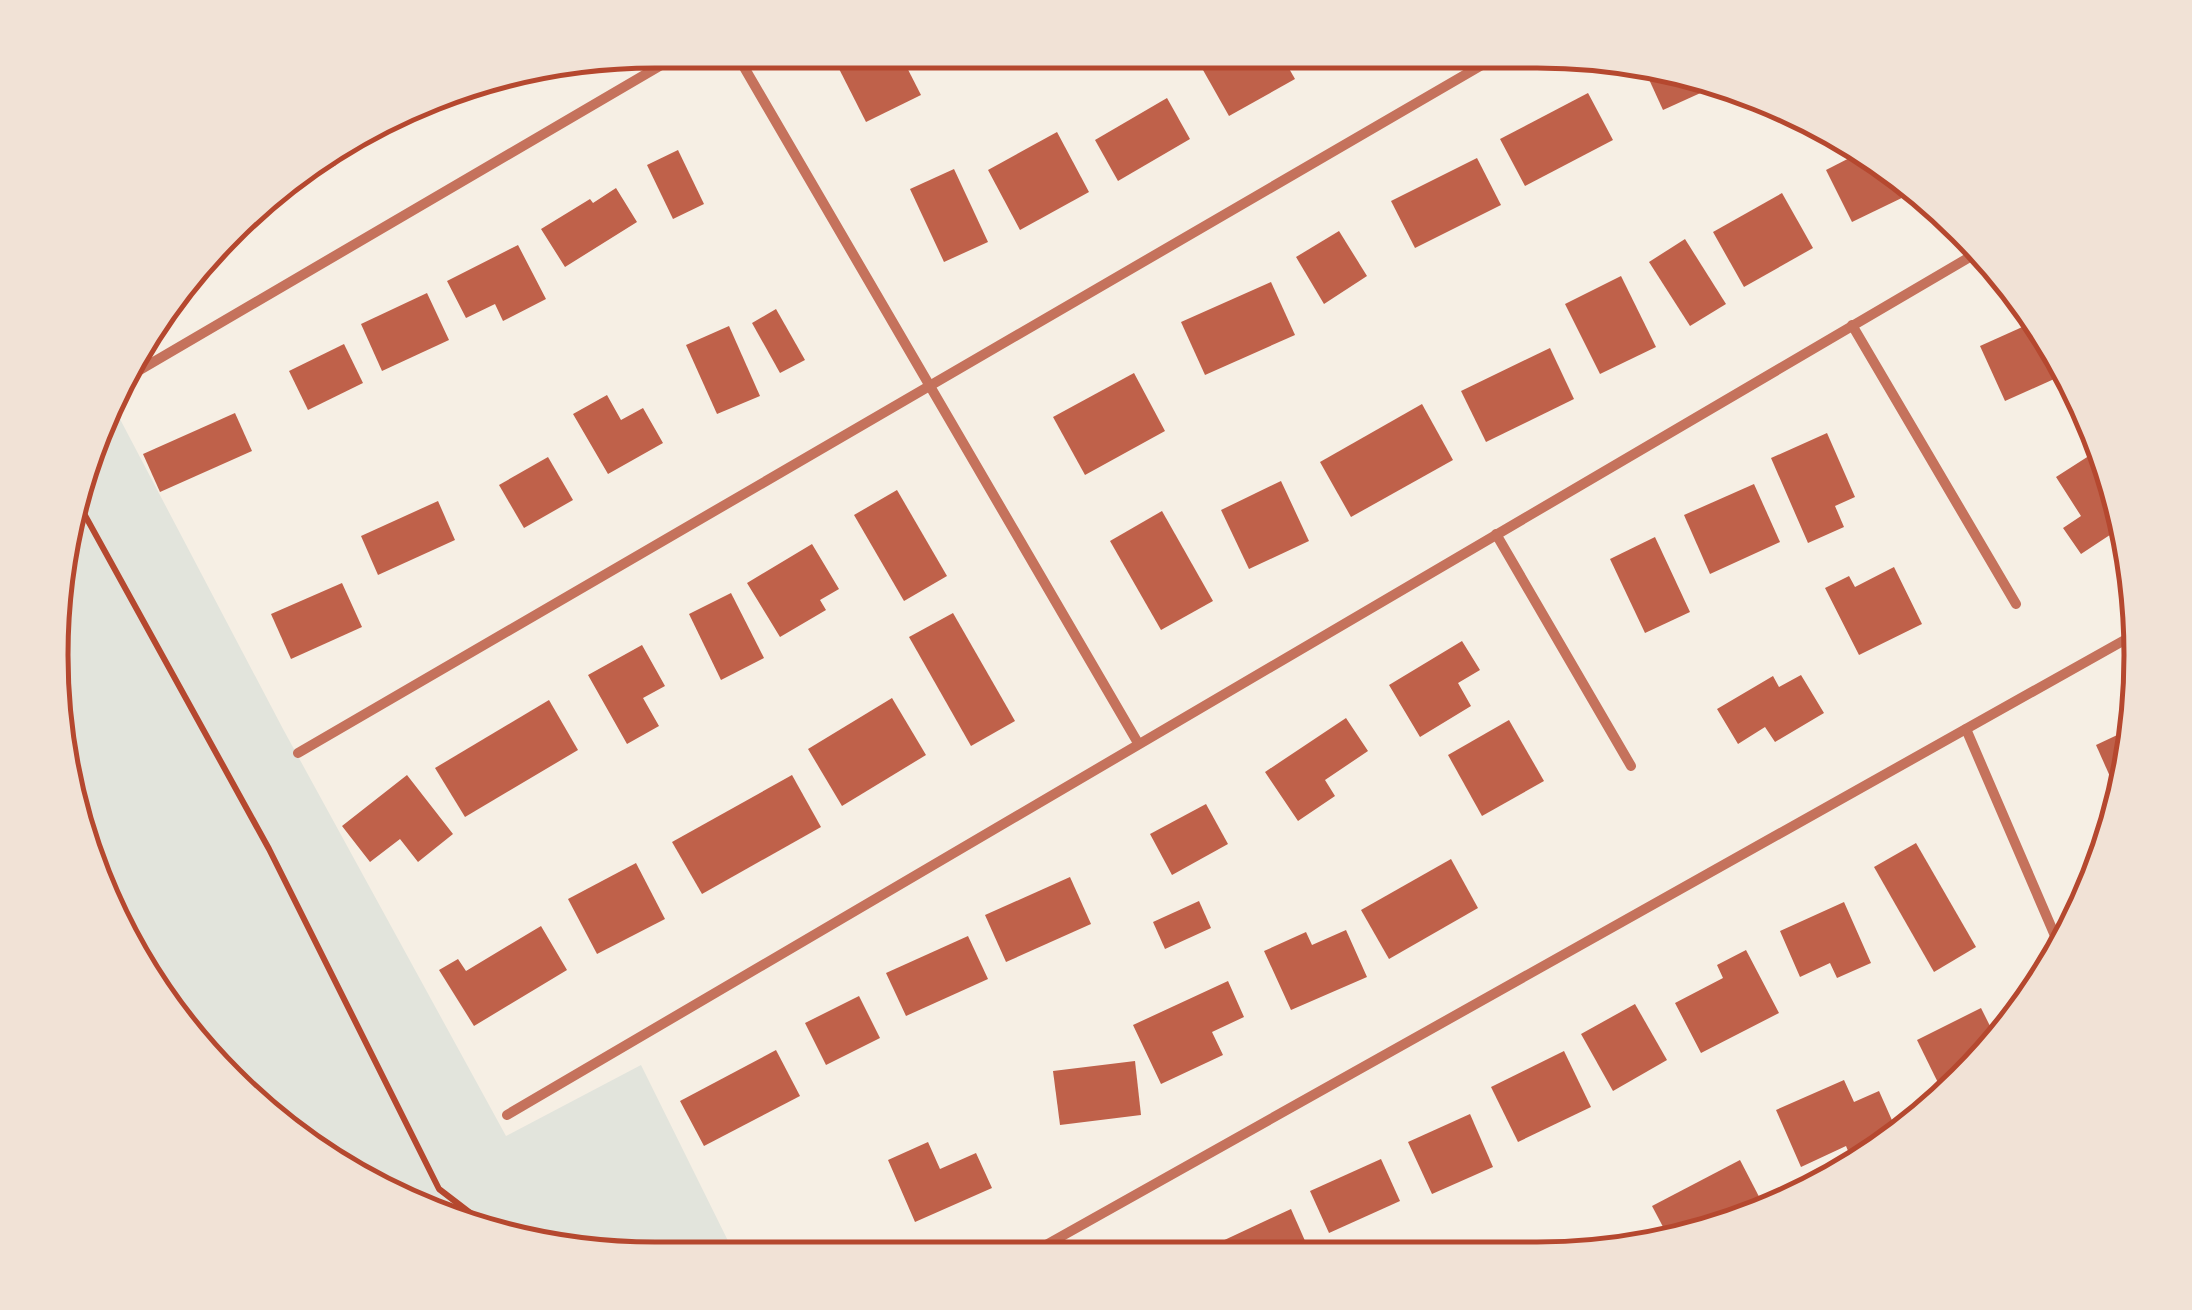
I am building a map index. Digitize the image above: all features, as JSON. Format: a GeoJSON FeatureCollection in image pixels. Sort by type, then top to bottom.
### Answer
{"type":"FeatureCollection","features":[{"type":"Feature","properties":{"kind":"street"},"geometry":{"type":"LineString","coordinates":[[142,369],[657,68]]}},
{"type":"Feature","properties":{"kind":"street"},"geometry":{"type":"LineString","coordinates":[[744,68],[1138,743]]}},
{"type":"Feature","properties":{"kind":"street"},"geometry":{"type":"LineString","coordinates":[[298,752],[1477,68]]}},
{"type":"Feature","properties":{"kind":"street"},"geometry":{"type":"LineString","coordinates":[[506,1114],[1969,258]]}},
{"type":"Feature","properties":{"kind":"street"},"geometry":{"type":"LineString","coordinates":[[1852,325],[2016,604]]}},
{"type":"Feature","properties":{"kind":"street"},"geometry":{"type":"LineString","coordinates":[[1496,534],[1631,766]]}},
{"type":"Feature","properties":{"kind":"street"},"geometry":{"type":"LineString","coordinates":[[1051,1242],[2124,640]]}},
{"type":"Feature","properties":{"kind":"street"},"geometry":{"type":"LineString","coordinates":[[1966,729],[2054,934]]}},
{"type":"Feature","properties":{"kind":"path"},"geometry":{"type":"LineString","coordinates":[[85,515],[270,849],[439,1189],[467,1211]]}},
{"type":"Feature","properties":{"kind":"shaded area"},"geometry":{"type":"Polygon","coordinates":[[[118,416],[283,729],[506,1136],[641,1065],[729,1242],[578,1237],[503,1222],[430,1198],[361,1164],[297,1121],[240,1070],[189,1013],[146,949],[112,880],[88,807],[73,732],[68,655],[73,578],[88,503],[118,416]]]}},
{"type":"Feature","properties":{"kind":"building"},"geometry":{"type":"Polygon","coordinates":[[[839,68],[907,68],[921,95],[866,122],[839,68]]]}},
{"type":"Feature","properties":{"kind":"building"},"geometry":{"type":"Polygon","coordinates":[[[1289,68],[1295,79],[1229,116],[1203,70],[1289,68]]]}},
{"type":"Feature","properties":{"kind":"building"},"geometry":{"type":"Polygon","coordinates":[[[1649,78],[1703,92],[1663,110],[1649,78]]]}},
{"type":"Feature","properties":{"kind":"building"},"geometry":{"type":"Polygon","coordinates":[[[1588,93],[1613,140],[1525,186],[1500,139],[1588,93]]]}},
{"type":"Feature","properties":{"kind":"building"},"geometry":{"type":"Polygon","coordinates":[[[1167,98],[1190,139],[1118,181],[1095,140],[1167,98]]]}},
{"type":"Feature","properties":{"kind":"building"},"geometry":{"type":"Polygon","coordinates":[[[1057,132],[1089,192],[1020,230],[988,170],[1057,132]]]}},
{"type":"Feature","properties":{"kind":"building"},"geometry":{"type":"Polygon","coordinates":[[[678,150],[704,204],[673,219],[647,165],[678,150]]]}},
{"type":"Feature","properties":{"kind":"building"},"geometry":{"type":"Polygon","coordinates":[[[1477,158],[1501,205],[1415,248],[1391,201],[1477,158]]]}},
{"type":"Feature","properties":{"kind":"building"},"geometry":{"type":"Polygon","coordinates":[[[1849,158],[1904,197],[1852,222],[1826,170],[1849,158]]]}},
{"type":"Feature","properties":{"kind":"building"},"geometry":{"type":"Polygon","coordinates":[[[954,169],[988,242],[944,262],[910,189],[954,169]]]}},
{"type":"Feature","properties":{"kind":"building"},"geometry":{"type":"Polygon","coordinates":[[[616,188],[637,222],[565,267],[541,229],[616,188]]]}},
{"type":"Feature","properties":{"kind":"building"},"geometry":{"type":"Polygon","coordinates":[[[1782,193],[1813,248],[1744,287],[1713,232],[1782,193]]]}},
{"type":"Feature","properties":{"kind":"building"},"geometry":{"type":"Polygon","coordinates":[[[1339,231],[1367,276],[1324,304],[1296,257],[1339,231]]]}},
{"type":"Feature","properties":{"kind":"building"},"geometry":{"type":"Polygon","coordinates":[[[1685,239],[1726,304],[1690,326],[1649,262],[1685,239]]]}},
{"type":"Feature","properties":{"kind":"building"},"geometry":{"type":"Polygon","coordinates":[[[518,245],[546,299],[503,321],[495,304],[466,318],[447,281],[518,245]]]}},
{"type":"Feature","properties":{"kind":"building"},"geometry":{"type":"Polygon","coordinates":[[[1621,276],[1656,347],[1600,374],[1565,304],[1621,276]]]}},
{"type":"Feature","properties":{"kind":"building"},"geometry":{"type":"Polygon","coordinates":[[[1271,282],[1295,335],[1205,375],[1181,322],[1271,282]]]}},
{"type":"Feature","properties":{"kind":"building"},"geometry":{"type":"Polygon","coordinates":[[[427,293],[449,340],[382,371],[361,324],[427,293]]]}},
{"type":"Feature","properties":{"kind":"building"},"geometry":{"type":"Polygon","coordinates":[[[776,309],[805,360],[780,373],[752,323],[776,309]]]}},
{"type":"Feature","properties":{"kind":"building"},"geometry":{"type":"Polygon","coordinates":[[[729,326],[760,396],[717,414],[686,345],[729,326]]]}},
{"type":"Feature","properties":{"kind":"building"},"geometry":{"type":"Polygon","coordinates":[[[2023,327],[2055,378],[2005,401],[1980,346],[2023,327]]]}},
{"type":"Feature","properties":{"kind":"building"},"geometry":{"type":"Polygon","coordinates":[[[344,344],[363,383],[308,410],[289,371],[344,344]]]}},
{"type":"Feature","properties":{"kind":"building"},"geometry":{"type":"Polygon","coordinates":[[[1550,348],[1574,399],[1486,442],[1461,391],[1550,348]]]}},
{"type":"Feature","properties":{"kind":"building"},"geometry":{"type":"Polygon","coordinates":[[[1134,373],[1165,431],[1085,475],[1053,417],[1134,373]]]}},
{"type":"Feature","properties":{"kind":"building"},"geometry":{"type":"Polygon","coordinates":[[[607,395],[621,420],[643,408],[663,443],[608,474],[573,414],[607,395]]]}},
{"type":"Feature","properties":{"kind":"building"},"geometry":{"type":"Polygon","coordinates":[[[1422,404],[1453,460],[1351,517],[1320,462],[1422,404]]]}},
{"type":"Feature","properties":{"kind":"building"},"geometry":{"type":"Polygon","coordinates":[[[235,413],[252,451],[160,492],[143,454],[235,413]]]}},
{"type":"Feature","properties":{"kind":"building"},"geometry":{"type":"Polygon","coordinates":[[[1827,433],[1855,497],[1835,506],[1844,527],[1808,543],[1771,458],[1827,433]]]}},
{"type":"Feature","properties":{"kind":"building"},"geometry":{"type":"Polygon","coordinates":[[[2089,456],[2112,534],[2081,554],[2063,528],[2081,516],[2056,477],[2089,456]]]}},
{"type":"Feature","properties":{"kind":"building"},"geometry":{"type":"Polygon","coordinates":[[[548,457],[573,500],[524,528],[499,485],[548,457]]]}},
{"type":"Feature","properties":{"kind":"building"},"geometry":{"type":"Polygon","coordinates":[[[1281,481],[1309,541],[1249,569],[1221,510],[1281,481]]]}},
{"type":"Feature","properties":{"kind":"building"},"geometry":{"type":"Polygon","coordinates":[[[1754,484],[1780,542],[1710,574],[1684,515],[1754,484]]]}},
{"type":"Feature","properties":{"kind":"building"},"geometry":{"type":"Polygon","coordinates":[[[897,490],[947,576],[904,601],[854,515],[897,490]]]}},
{"type":"Feature","properties":{"kind":"building"},"geometry":{"type":"Polygon","coordinates":[[[438,501],[455,540],[378,575],[361,536],[438,501]]]}},
{"type":"Feature","properties":{"kind":"building"},"geometry":{"type":"Polygon","coordinates":[[[1162,511],[1213,601],[1161,630],[1110,541],[1162,511]]]}},
{"type":"Feature","properties":{"kind":"building"},"geometry":{"type":"Polygon","coordinates":[[[1655,537],[1690,612],[1645,633],[1610,559],[1655,537]]]}},
{"type":"Feature","properties":{"kind":"building"},"geometry":{"type":"Polygon","coordinates":[[[812,544],[839,589],[820,600],[826,610],[780,637],[747,583],[812,544]]]}},
{"type":"Feature","properties":{"kind":"building"},"geometry":{"type":"Polygon","coordinates":[[[1894,567],[1922,624],[1859,655],[1825,588],[1849,576],[1855,587],[1894,567]]]}},
{"type":"Feature","properties":{"kind":"building"},"geometry":{"type":"Polygon","coordinates":[[[342,583],[362,627],[291,659],[271,614],[342,583]]]}},
{"type":"Feature","properties":{"kind":"building"},"geometry":{"type":"Polygon","coordinates":[[[731,593],[764,658],[721,680],[689,614],[731,593]]]}},
{"type":"Feature","properties":{"kind":"building"},"geometry":{"type":"Polygon","coordinates":[[[953,613],[1015,721],[971,746],[909,637],[953,613]]]}},
{"type":"Feature","properties":{"kind":"building"},"geometry":{"type":"Polygon","coordinates":[[[1462,641],[1480,670],[1458,683],[1471,706],[1420,737],[1389,685],[1462,641]]]}},
{"type":"Feature","properties":{"kind":"building"},"geometry":{"type":"Polygon","coordinates":[[[642,645],[665,686],[643,698],[659,726],[627,744],[588,675],[642,645]]]}},
{"type":"Feature","properties":{"kind":"building"},"geometry":{"type":"Polygon","coordinates":[[[1801,675],[1824,713],[1775,742],[1765,727],[1738,744],[1717,709],[1773,676],[1779,687],[1801,675]]]}},
{"type":"Feature","properties":{"kind":"building"},"geometry":{"type":"Polygon","coordinates":[[[892,698],[926,755],[842,806],[808,749],[892,698]]]}},
{"type":"Feature","properties":{"kind":"building"},"geometry":{"type":"Polygon","coordinates":[[[549,700],[578,750],[465,817],[435,768],[549,700]]]}},
{"type":"Feature","properties":{"kind":"building"},"geometry":{"type":"Polygon","coordinates":[[[1346,718],[1368,751],[1325,780],[1335,796],[1298,821],[1265,772],[1346,718]]]}},
{"type":"Feature","properties":{"kind":"building"},"geometry":{"type":"Polygon","coordinates":[[[1509,720],[1544,781],[1482,816],[1448,755],[1509,720]]]}},
{"type":"Feature","properties":{"kind":"building"},"geometry":{"type":"Polygon","coordinates":[[[2119,734],[2111,779],[2096,745],[2119,734]]]}},
{"type":"Feature","properties":{"kind":"building"},"geometry":{"type":"Polygon","coordinates":[[[407,775],[453,834],[418,862],[400,839],[370,862],[342,826],[407,775]]]}},
{"type":"Feature","properties":{"kind":"building"},"geometry":{"type":"Polygon","coordinates":[[[792,775],[821,827],[702,894],[672,842],[792,775]]]}},
{"type":"Feature","properties":{"kind":"building"},"geometry":{"type":"Polygon","coordinates":[[[1206,804],[1228,844],[1172,875],[1150,834],[1206,804]]]}},
{"type":"Feature","properties":{"kind":"building"},"geometry":{"type":"Polygon","coordinates":[[[1916,843],[1976,947],[1934,972],[1874,867],[1916,843]]]}},
{"type":"Feature","properties":{"kind":"building"},"geometry":{"type":"Polygon","coordinates":[[[1451,859],[1478,908],[1389,959],[1361,910],[1451,859]]]}},
{"type":"Feature","properties":{"kind":"building"},"geometry":{"type":"Polygon","coordinates":[[[636,863],[665,919],[597,954],[568,899],[636,863]]]}},
{"type":"Feature","properties":{"kind":"building"},"geometry":{"type":"Polygon","coordinates":[[[1070,877],[1091,924],[1006,962],[985,915],[1070,877]]]}},
{"type":"Feature","properties":{"kind":"building"},"geometry":{"type":"Polygon","coordinates":[[[1199,901],[1211,928],[1165,949],[1153,922],[1199,901]]]}},
{"type":"Feature","properties":{"kind":"building"},"geometry":{"type":"Polygon","coordinates":[[[1844,902],[1871,963],[1837,978],[1830,963],[1800,977],[1780,931],[1844,902]]]}},
{"type":"Feature","properties":{"kind":"building"},"geometry":{"type":"Polygon","coordinates":[[[541,926],[567,970],[474,1026],[439,970],[458,959],[466,971],[541,926]]]}},
{"type":"Feature","properties":{"kind":"building"},"geometry":{"type":"Polygon","coordinates":[[[1346,930],[1367,977],[1291,1010],[1264,951],[1306,932],[1312,945],[1346,930]]]}},
{"type":"Feature","properties":{"kind":"building"},"geometry":{"type":"Polygon","coordinates":[[[968,936],[988,979],[906,1016],[886,973],[968,936]]]}},
{"type":"Feature","properties":{"kind":"building"},"geometry":{"type":"Polygon","coordinates":[[[1746,950],[1779,1013],[1701,1053],[1675,1003],[1723,978],[1717,965],[1746,950]]]}},
{"type":"Feature","properties":{"kind":"building"},"geometry":{"type":"Polygon","coordinates":[[[1228,981],[1244,1017],[1212,1032],[1223,1055],[1161,1084],[1133,1025],[1228,981]]]}},
{"type":"Feature","properties":{"kind":"building"},"geometry":{"type":"Polygon","coordinates":[[[859,996],[880,1038],[826,1065],[805,1023],[859,996]]]}},
{"type":"Feature","properties":{"kind":"building"},"geometry":{"type":"Polygon","coordinates":[[[1635,1004],[1667,1060],[1613,1091],[1581,1034],[1635,1004]]]}},
{"type":"Feature","properties":{"kind":"building"},"geometry":{"type":"Polygon","coordinates":[[[1981,1008],[1991,1028],[1938,1083],[1917,1040],[1981,1008]]]}},
{"type":"Feature","properties":{"kind":"building"},"geometry":{"type":"Polygon","coordinates":[[[776,1050],[800,1096],[704,1146],[680,1101],[776,1050]]]}},
{"type":"Feature","properties":{"kind":"building"},"geometry":{"type":"Polygon","coordinates":[[[1564,1051],[1591,1107],[1518,1142],[1491,1087],[1564,1051]]]}},
{"type":"Feature","properties":{"kind":"building"},"geometry":{"type":"Polygon","coordinates":[[[1135,1061],[1141,1115],[1060,1125],[1053,1071],[1135,1061]]]}},
{"type":"Feature","properties":{"kind":"building"},"geometry":{"type":"Polygon","coordinates":[[[1844,1080],[1854,1102],[1879,1091],[1893,1122],[1849,1152],[1846,1146],[1801,1167],[1776,1110],[1844,1080]]]}},
{"type":"Feature","properties":{"kind":"building"},"geometry":{"type":"Polygon","coordinates":[[[1470,1114],[1493,1167],[1432,1194],[1408,1142],[1470,1114]]]}},
{"type":"Feature","properties":{"kind":"building"},"geometry":{"type":"Polygon","coordinates":[[[928,1142],[940,1169],[976,1153],[992,1188],[915,1222],[888,1160],[928,1142]]]}},
{"type":"Feature","properties":{"kind":"building"},"geometry":{"type":"Polygon","coordinates":[[[1381,1159],[1400,1201],[1329,1233],[1310,1191],[1381,1159]]]}},
{"type":"Feature","properties":{"kind":"building"},"geometry":{"type":"Polygon","coordinates":[[[1740,1160],[1760,1199],[1664,1228],[1652,1206],[1740,1160]]]}},
{"type":"Feature","properties":{"kind":"building"},"geometry":{"type":"Polygon","coordinates":[[[1291,1209],[1306,1242],[1220,1242],[1291,1209]]]}}]}
